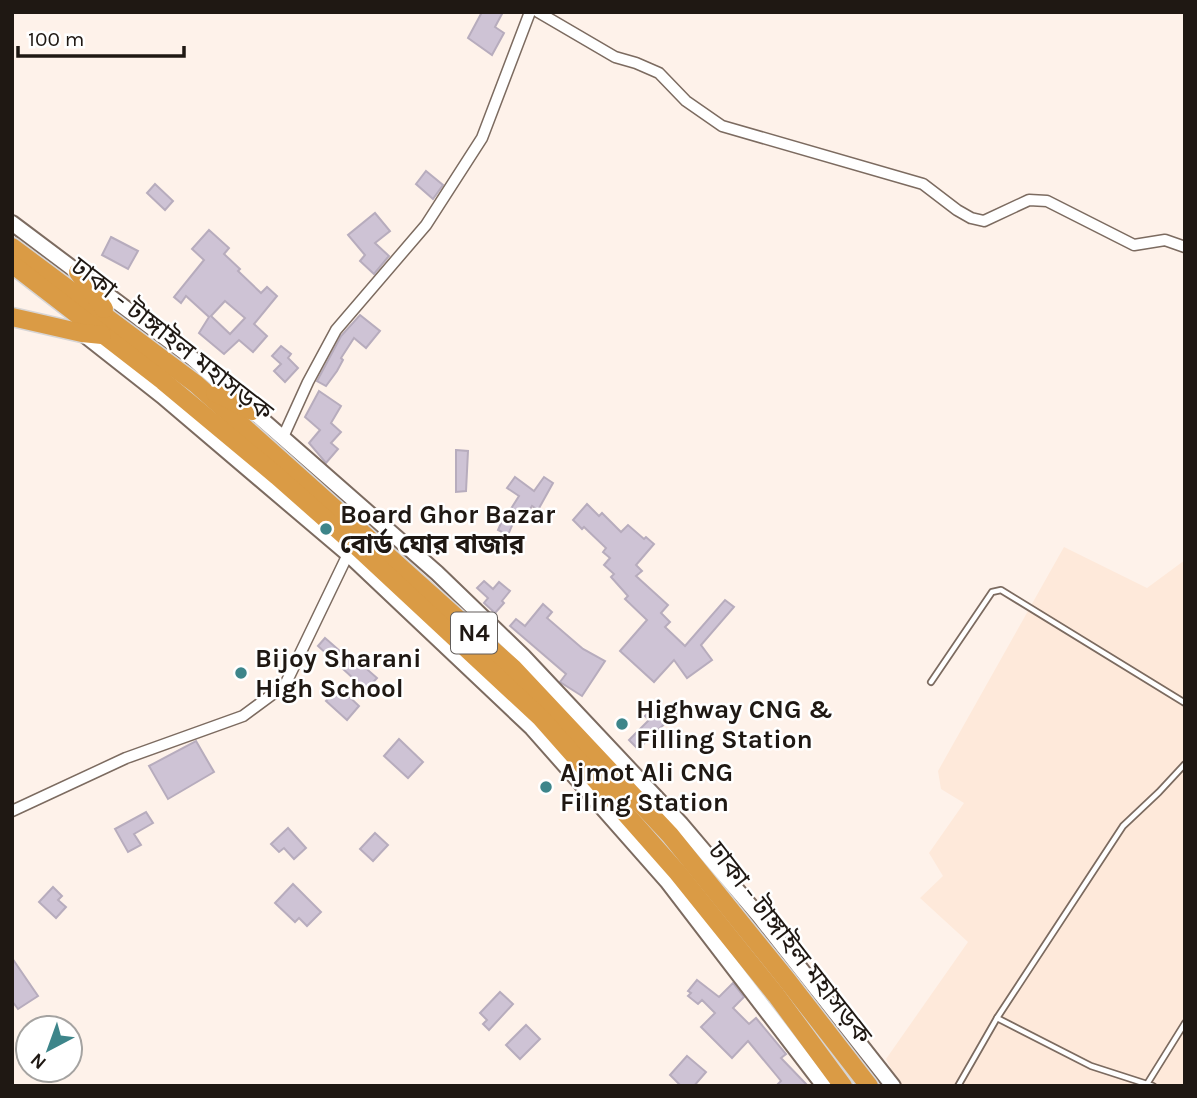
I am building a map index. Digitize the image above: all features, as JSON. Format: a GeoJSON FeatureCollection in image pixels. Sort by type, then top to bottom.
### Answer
{"type":"FeatureCollection","features":[{"type":"Feature","properties":{"kind":"highway","name":"ঢাকা - টাঙ্গাইল মহাসড়ক"},"geometry":{"type":"LineString","coordinates":[[12,247],[351,549],[537,723],[776,995],[843,1086]]}},
{"type":"Feature","properties":{"kind":"highway","name":"ঢাকা - টাঙ্গাইল মহাসড়ক"},"geometry":{"type":"LineString","coordinates":[[12,264],[107,329],[196,384],[518,662],[676,830],[869,1086]]}},
{"type":"Feature","properties":{"kind":"highway"},"geometry":{"type":"LineString","coordinates":[[12,317],[82,333],[107,329],[78,272]]}},
{"type":"Feature","properties":{"kind":"highway"},"geometry":{"type":"LineString","coordinates":[[196,384],[252,411]]}},
{"type":"Feature","properties":{"kind":"main road"},"geometry":{"type":"LineString","coordinates":[[12,223],[193,359],[283,437],[437,573],[518,662]]}},
{"type":"Feature","properties":{"kind":"main road"},"geometry":{"type":"LineString","coordinates":[[82,333],[351,549]]}},
{"type":"Feature","properties":{"kind":"main road"},"geometry":{"type":"LineString","coordinates":[[676,830],[759,915],[893,1086]]}},
{"type":"Feature","properties":{"kind":"main road"},"geometry":{"type":"LineString","coordinates":[[673,877],[824,1086]]}},
{"type":"Feature","properties":{"kind":"street"},"geometry":{"type":"LineString","coordinates":[[283,437],[336,330],[426,225],[482,138],[530,12]]}},
{"type":"Feature","properties":{"kind":"street"},"geometry":{"type":"LineString","coordinates":[[538,12],[615,57],[659,73],[687,101],[722,126],[923,184],[971,218],[984,221],[1029,200],[1047,201],[1134,246],[1165,240],[1185,247]]}},
{"type":"Feature","properties":{"kind":"street"},"geometry":{"type":"LineString","coordinates":[[12,811],[126,758],[243,716],[285,685],[351,549]]}},
{"type":"Feature","properties":{"kind":"lane"},"geometry":{"type":"LineString","coordinates":[[931,682],[992,592],[1001,590],[1185,703]]}},
{"type":"Feature","properties":{"kind":"lane"},"geometry":{"type":"LineString","coordinates":[[958,1086],[997,1018],[1123,826],[1185,764]]}},
{"type":"Feature","properties":{"kind":"lane"},"geometry":{"type":"LineString","coordinates":[[997,1018],[1091,1066],[1153,1086]]}},
{"type":"Feature","properties":{"kind":"lane"},"geometry":{"type":"LineString","coordinates":[[1147,1084],[1185,1023]]}},
{"type":"Feature","properties":{"kind":"shaded area"},"geometry":{"type":"Polygon","coordinates":[[[1064,547],[1147,588],[1185,560],[1185,1086],[900,1086],[886,1059],[968,942],[920,898],[943,876],[929,853],[964,803],[941,789],[938,771],[1064,547]]]}},
{"type":"Feature","properties":{"kind":"building"},"geometry":{"type":"Polygon","coordinates":[[[482,12],[503,12],[495,27],[504,33],[492,55],[468,38],[482,12]]]}},
{"type":"Feature","properties":{"kind":"building"},"geometry":{"type":"Polygon","coordinates":[[[426,171],[443,185],[433,199],[416,184],[426,171]]]}},
{"type":"Feature","properties":{"kind":"building"},"geometry":{"type":"Polygon","coordinates":[[[155,184],[173,201],[165,210],[147,193],[155,184]]]}},
{"type":"Feature","properties":{"kind":"building"},"geometry":{"type":"Polygon","coordinates":[[[375,213],[390,231],[375,243],[389,256],[374,274],[360,261],[365,255],[348,235],[375,213]]]}},
{"type":"Feature","properties":{"kind":"building"},"geometry":{"type":"Polygon","coordinates":[[[209,230],[229,248],[224,254],[240,269],[238,271],[261,293],[267,287],[277,296],[254,324],[267,336],[253,352],[239,340],[224,354],[199,333],[209,317],[186,296],[181,303],[174,297],[204,260],[192,249],[209,230]],[[225,301],[211,316],[230,334],[245,318],[225,301]]]}},
{"type":"Feature","properties":{"kind":"building"},"geometry":{"type":"Polygon","coordinates":[[[111,237],[138,251],[128,269],[102,255],[111,237]]]}},
{"type":"Feature","properties":{"kind":"building"},"geometry":{"type":"Polygon","coordinates":[[[360,315],[380,331],[366,348],[354,338],[326,386],[317,381],[341,336],[360,315]]]}},
{"type":"Feature","properties":{"kind":"building"},"geometry":{"type":"Polygon","coordinates":[[[281,346],[291,354],[288,358],[298,368],[285,382],[274,371],[281,364],[272,356],[281,346]]]}},
{"type":"Feature","properties":{"kind":"building"},"geometry":{"type":"Polygon","coordinates":[[[319,391],[341,406],[331,423],[341,432],[331,443],[338,449],[326,463],[309,443],[320,430],[305,417],[319,391]]]}},
{"type":"Feature","properties":{"kind":"building"},"geometry":{"type":"Polygon","coordinates":[[[456,450],[468,451],[466,491],[456,492],[456,450]]]}},
{"type":"Feature","properties":{"kind":"building"},"geometry":{"type":"Polygon","coordinates":[[[515,477],[534,491],[544,477],[553,483],[538,510],[532,506],[527,514],[519,509],[508,535],[498,530],[505,514],[507,515],[519,496],[507,488],[515,477]]]}},
{"type":"Feature","properties":{"kind":"building"},"geometry":{"type":"Polygon","coordinates":[[[587,504],[599,516],[602,513],[621,532],[628,525],[654,544],[636,565],[642,571],[636,576],[668,605],[661,613],[670,622],[665,627],[685,646],[725,600],[734,607],[701,645],[712,660],[687,678],[674,660],[654,682],[620,651],[647,620],[625,599],[628,596],[611,577],[614,574],[604,565],[610,558],[603,552],[606,548],[573,520],[587,504]]]}},
{"type":"Feature","properties":{"kind":"building"},"geometry":{"type":"Polygon","coordinates":[[[484,581],[493,589],[499,582],[510,591],[495,613],[484,603],[488,598],[477,588],[484,581]]]}},
{"type":"Feature","properties":{"kind":"building"},"geometry":{"type":"Polygon","coordinates":[[[543,604],[552,612],[547,618],[583,649],[605,661],[582,696],[560,682],[566,674],[510,626],[516,619],[525,626],[543,604]]]}},
{"type":"Feature","properties":{"kind":"building"},"geometry":{"type":"Polygon","coordinates":[[[325,638],[349,659],[352,656],[377,678],[366,690],[318,646],[325,638]]]}},
{"type":"Feature","properties":{"kind":"building"},"geometry":{"type":"Polygon","coordinates":[[[339,687],[359,706],[347,720],[326,701],[339,687]]]}},
{"type":"Feature","properties":{"kind":"building"},"geometry":{"type":"Polygon","coordinates":[[[669,705],[676,713],[638,749],[629,740],[649,720],[645,716],[653,708],[659,715],[669,705]]]}},
{"type":"Feature","properties":{"kind":"building"},"geometry":{"type":"Polygon","coordinates":[[[399,739],[423,762],[408,778],[384,756],[399,739]]]}},
{"type":"Feature","properties":{"kind":"building"},"geometry":{"type":"Polygon","coordinates":[[[196,741],[214,772],[168,799],[149,766],[196,741]]]}},
{"type":"Feature","properties":{"kind":"building"},"geometry":{"type":"Polygon","coordinates":[[[146,812],[153,823],[134,834],[141,845],[128,852],[115,829],[146,812]]]}},
{"type":"Feature","properties":{"kind":"building"},"geometry":{"type":"Polygon","coordinates":[[[288,828],[306,848],[294,859],[284,848],[279,852],[271,844],[288,828]]]}},
{"type":"Feature","properties":{"kind":"building"},"geometry":{"type":"Polygon","coordinates":[[[375,833],[388,845],[373,861],[360,849],[375,833]]]}},
{"type":"Feature","properties":{"kind":"building"},"geometry":{"type":"Polygon","coordinates":[[[293,884],[321,912],[307,926],[299,918],[295,922],[275,903],[293,884]]]}},
{"type":"Feature","properties":{"kind":"building"},"geometry":{"type":"Polygon","coordinates":[[[53,887],[62,896],[58,900],[66,907],[56,918],[39,902],[53,887]]]}},
{"type":"Feature","properties":{"kind":"building"},"geometry":{"type":"Polygon","coordinates":[[[12,958],[38,996],[18,1009],[12,1001],[12,958]]]}},
{"type":"Feature","properties":{"kind":"building"},"geometry":{"type":"Polygon","coordinates":[[[697,980],[719,997],[733,983],[744,997],[733,1008],[749,1024],[756,1018],[786,1054],[781,1058],[808,1086],[776,1086],[781,1081],[748,1041],[732,1058],[701,1027],[715,1013],[702,1000],[698,1004],[688,996],[691,993],[688,991],[697,980]]]}},
{"type":"Feature","properties":{"kind":"building"},"geometry":{"type":"Polygon","coordinates":[[[500,992],[513,1004],[489,1030],[483,1024],[487,1020],[480,1013],[500,992]]]}},
{"type":"Feature","properties":{"kind":"building"},"geometry":{"type":"Polygon","coordinates":[[[526,1025],[540,1039],[520,1059],[506,1045],[526,1025]]]}},
{"type":"Feature","properties":{"kind":"building"},"geometry":{"type":"Polygon","coordinates":[[[687,1056],[706,1072],[694,1086],[681,1086],[670,1075],[687,1056]]]}},
{"type":"Feature","properties":{"kind":"place","name":"Board Ghor Bazar বোর্ড ঘোর বাজার"},"geometry":{"type":"Point","coordinates":[326,529]}},
{"type":"Feature","properties":{"kind":"place","name":"Bijoy Sharani High School"},"geometry":{"type":"Point","coordinates":[241,673]}},
{"type":"Feature","properties":{"kind":"place","name":"Highway CNG & Filling Station"},"geometry":{"type":"Point","coordinates":[622,724]}},
{"type":"Feature","properties":{"kind":"place","name":"Ajmot Ali CNG Filing Station"},"geometry":{"type":"Point","coordinates":[546,787]}}]}
